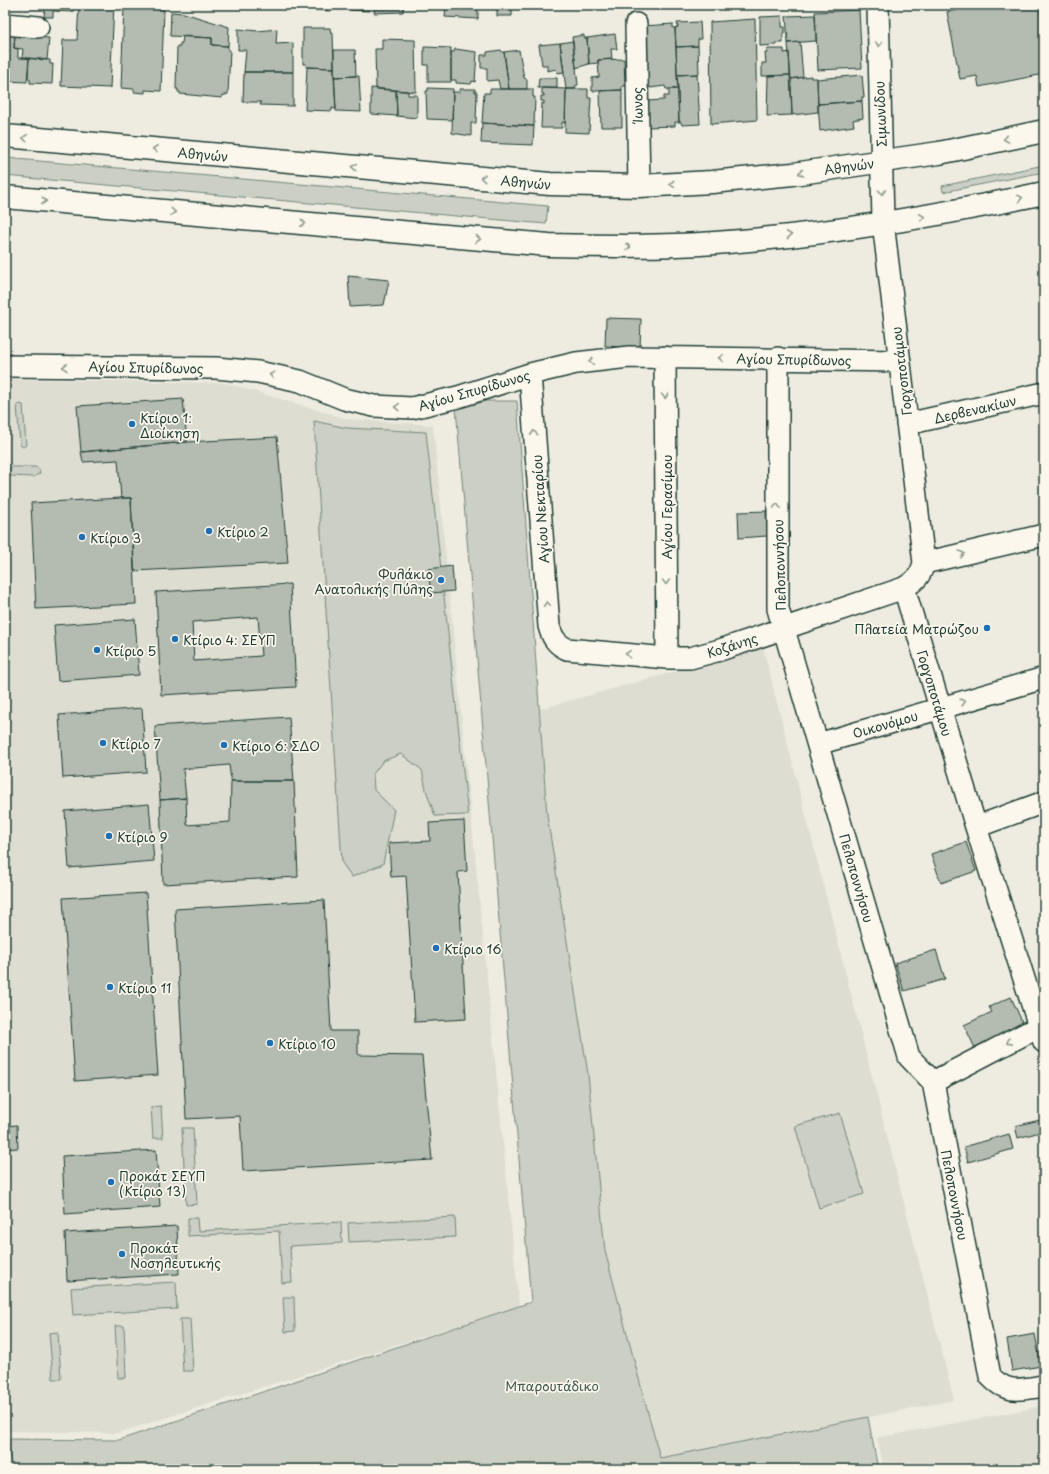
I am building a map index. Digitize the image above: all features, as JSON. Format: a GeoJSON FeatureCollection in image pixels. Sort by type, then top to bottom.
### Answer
{"type":"FeatureCollection","features":[{"type":"Feature","properties":{"kind":"highway","name":"Αθηνών"},"geometry":{"type":"LineString","coordinates":[[5,136],[550,184],[639,186],[712,182],[778,176],[882,162],[939,153],[1044,131]]}},
{"type":"Feature","properties":{"kind":"highway"},"geometry":{"type":"LineString","coordinates":[[5,197],[549,245],[633,247],[715,243],[800,234],[936,215],[1044,193]]}},
{"type":"Feature","properties":{"kind":"street","name":"Σιμωνίδου"},"geometry":{"type":"LineString","coordinates":[[878,5],[883,222]]}},
{"type":"Feature","properties":{"kind":"street"},"geometry":{"type":"LineString","coordinates":[[5,24],[38,27]]}},
{"type":"Feature","properties":{"kind":"street","name":"Ίωνος"},"geometry":{"type":"LineString","coordinates":[[636,24],[639,186]]}},
{"type":"Feature","properties":{"kind":"street","name":"Γοργοποτάμου"},"geometry":{"type":"LineString","coordinates":[[883,222],[924,563]]}},
{"type":"Feature","properties":{"kind":"street","name":"Αγίου Σπυρίδωνος"},"geometry":{"type":"LineString","coordinates":[[5,366],[216,368],[258,372],[300,381],[344,399],[374,406],[412,408],[458,397],[530,374],[576,363],[629,357],[900,361]]}},
{"type":"Feature","properties":{"kind":"street","name":"Αγίου Γερασίμου"},"geometry":{"type":"LineString","coordinates":[[665,357],[667,658]]}},
{"type":"Feature","properties":{"kind":"street","name":"Πελοποννήσου"},"geometry":{"type":"LineString","coordinates":[[778,358],[777,594],[778,608],[783,628],[909,1057],[933,1082],[990,1376],[997,1384],[1008,1389],[1018,1390],[1044,1386]]}},
{"type":"Feature","properties":{"kind":"street","name":"Αγίου Νεκταρίου"},"geometry":{"type":"LineString","coordinates":[[530,374],[549,626],[551,634],[556,642]]}},
{"type":"Feature","properties":{"kind":"street","name":"Δερβενακίων"},"geometry":{"type":"LineString","coordinates":[[907,424],[1044,394]]}},
{"type":"Feature","properties":{"kind":"street"},"geometry":{"type":"LineString","coordinates":[[904,588],[921,574],[924,563],[1044,535]]}},
{"type":"Feature","properties":{"kind":"street","name":"Γοργοποτάμου"},"geometry":{"type":"LineString","coordinates":[[904,588],[976,827],[1042,1031]]}},
{"type":"Feature","properties":{"kind":"street","name":"Κοζάνης"},"geometry":{"type":"LineString","coordinates":[[556,642],[567,649],[667,658],[690,658],[720,650],[904,588]]}},
{"type":"Feature","properties":{"kind":"street","name":"Οικονόμου"},"geometry":{"type":"LineString","coordinates":[[818,744],[1044,678]]}},
{"type":"Feature","properties":{"kind":"street"},"geometry":{"type":"LineString","coordinates":[[976,827],[1044,802]]}},
{"type":"Feature","properties":{"kind":"street"},"geometry":{"type":"LineString","coordinates":[[933,1082],[1042,1031]]}},
{"type":"Feature","properties":{"kind":"shaded area"},"geometry":{"type":"Polygon","coordinates":[[[5,379],[226,383],[348,419],[433,425],[519,1306],[118,1433],[8,1431],[5,1378],[5,379]]]}},
{"type":"Feature","properties":{"kind":"shaded area"},"geometry":{"type":"Polygon","coordinates":[[[763,647],[954,1400],[660,1459],[605,1251],[588,1074],[547,815],[540,709],[763,647]]]}},
{"type":"Feature","properties":{"kind":"shaded area"},"geometry":{"type":"Polygon","coordinates":[[[1044,1406],[1044,1469],[884,1469],[877,1438],[1044,1406]]]}},
{"type":"Feature","properties":{"kind":"green space"},"geometry":{"type":"Polygon","coordinates":[[[5,158],[548,206],[546,224],[5,176],[5,158]]]}},
{"type":"Feature","properties":{"kind":"green space"},"geometry":{"type":"Polygon","coordinates":[[[1044,165],[1044,172],[943,192],[942,186],[1044,165]]]}},
{"type":"Feature","properties":{"kind":"green space","name":"Μπαρουτάδικο"},"geometry":{"type":"Polygon","coordinates":[[[487,401],[517,401],[547,815],[588,1074],[605,1251],[660,1458],[868,1417],[878,1469],[12,1469],[7,1439],[119,1440],[531,1302],[456,408],[487,401]]]}},
{"type":"Feature","properties":{"kind":"green space"},"geometry":{"type":"Polygon","coordinates":[[[17,405],[23,405],[26,445],[23,447],[20,445],[17,405]]]}},
{"type":"Feature","properties":{"kind":"green space"},"geometry":{"type":"Polygon","coordinates":[[[314,421],[347,428],[426,432],[468,815],[435,816],[426,790],[422,770],[401,754],[383,761],[373,774],[374,790],[394,810],[383,864],[352,877],[342,863],[314,421]]]}},
{"type":"Feature","properties":{"kind":"green space"},"geometry":{"type":"Polygon","coordinates":[[[11,467],[36,467],[39,469],[40,473],[34,477],[10,476],[8,472],[11,467]]]}},
{"type":"Feature","properties":{"kind":"green space"},"geometry":{"type":"Polygon","coordinates":[[[161,1106],[163,1138],[153,1138],[151,1107],[161,1106]]]}},
{"type":"Feature","properties":{"kind":"green space"},"geometry":{"type":"Polygon","coordinates":[[[840,1113],[864,1194],[819,1208],[795,1126],[840,1113]]]}},
{"type":"Feature","properties":{"kind":"green space"},"geometry":{"type":"Polygon","coordinates":[[[182,1128],[193,1128],[197,1204],[186,1205],[182,1128]]]}},
{"type":"Feature","properties":{"kind":"green space"},"geometry":{"type":"Polygon","coordinates":[[[455,1217],[456,1237],[349,1242],[348,1223],[455,1217]]]}},
{"type":"Feature","properties":{"kind":"green space"},"geometry":{"type":"Polygon","coordinates":[[[188,1218],[197,1218],[198,1231],[341,1222],[342,1243],[290,1246],[292,1282],[282,1283],[279,1231],[188,1236],[188,1218]]]}},
{"type":"Feature","properties":{"kind":"green space"},"geometry":{"type":"Polygon","coordinates":[[[176,1282],[177,1309],[73,1315],[71,1288],[176,1282]]]}},
{"type":"Feature","properties":{"kind":"green space"},"geometry":{"type":"Polygon","coordinates":[[[283,1297],[294,1297],[295,1331],[285,1332],[283,1297]]]}},
{"type":"Feature","properties":{"kind":"green space"},"geometry":{"type":"Polygon","coordinates":[[[180,1319],[190,1319],[193,1371],[183,1371],[180,1319]]]}},
{"type":"Feature","properties":{"kind":"green space"},"geometry":{"type":"Polygon","coordinates":[[[115,1326],[124,1326],[126,1378],[118,1378],[115,1326]]]}},
{"type":"Feature","properties":{"kind":"green space"},"geometry":{"type":"Polygon","coordinates":[[[58,1332],[61,1379],[53,1379],[49,1333],[58,1332]]]}},
{"type":"Feature","properties":{"kind":"building"},"geometry":{"type":"Polygon","coordinates":[[[45,5],[73,5],[73,12],[53,11],[53,17],[44,17],[45,5]]]}},
{"type":"Feature","properties":{"kind":"building"},"geometry":{"type":"Polygon","coordinates":[[[79,5],[114,5],[110,88],[61,86],[63,40],[77,40],[79,5]]]}},
{"type":"Feature","properties":{"kind":"building"},"geometry":{"type":"Polygon","coordinates":[[[290,5],[332,5],[331,11],[289,8],[290,5]]]}},
{"type":"Feature","properties":{"kind":"building"},"geometry":{"type":"Polygon","coordinates":[[[334,5],[348,5],[348,9],[334,7],[334,5]]]}},
{"type":"Feature","properties":{"kind":"building"},"geometry":{"type":"Polygon","coordinates":[[[351,5],[370,5],[369,11],[350,10],[351,5]]]}},
{"type":"Feature","properties":{"kind":"building"},"geometry":{"type":"Polygon","coordinates":[[[375,5],[404,5],[403,12],[374,13],[375,5]]]}},
{"type":"Feature","properties":{"kind":"building"},"geometry":{"type":"Polygon","coordinates":[[[446,5],[478,5],[478,19],[445,17],[446,5]]]}},
{"type":"Feature","properties":{"kind":"building"},"geometry":{"type":"Polygon","coordinates":[[[497,5],[512,5],[512,16],[497,16],[497,5]]]}},
{"type":"Feature","properties":{"kind":"building"},"geometry":{"type":"Polygon","coordinates":[[[984,5],[1039,5],[1044,29],[1044,74],[979,87],[977,76],[960,79],[947,12],[984,5]]]}},
{"type":"Feature","properties":{"kind":"building"},"geometry":{"type":"Polygon","coordinates":[[[124,6],[164,10],[161,91],[145,90],[145,93],[134,92],[134,89],[121,88],[124,6]]]}},
{"type":"Feature","properties":{"kind":"building"},"geometry":{"type":"Polygon","coordinates":[[[859,10],[862,68],[818,70],[815,12],[859,10]]]}},
{"type":"Feature","properties":{"kind":"building"},"geometry":{"type":"Polygon","coordinates":[[[171,12],[184,13],[229,27],[228,46],[212,45],[212,38],[170,36],[171,12]]]}},
{"type":"Feature","properties":{"kind":"building"},"geometry":{"type":"Polygon","coordinates":[[[815,15],[816,41],[788,43],[786,16],[815,15]]]}},
{"type":"Feature","properties":{"kind":"building"},"geometry":{"type":"Polygon","coordinates":[[[782,16],[782,27],[785,27],[785,33],[783,33],[783,43],[760,46],[760,17],[782,16]]]}},
{"type":"Feature","properties":{"kind":"building"},"geometry":{"type":"Polygon","coordinates":[[[755,19],[757,120],[711,124],[710,22],[755,19]]]}},
{"type":"Feature","properties":{"kind":"building"},"geometry":{"type":"Polygon","coordinates":[[[700,22],[701,39],[698,39],[698,46],[676,47],[675,28],[678,27],[677,23],[700,22]]]}},
{"type":"Feature","properties":{"kind":"building"},"geometry":{"type":"Polygon","coordinates":[[[673,24],[673,28],[675,28],[678,89],[666,89],[665,86],[650,88],[650,86],[646,87],[643,26],[673,24]]]}},
{"type":"Feature","properties":{"kind":"building"},"geometry":{"type":"Polygon","coordinates":[[[303,28],[330,28],[331,34],[333,33],[334,68],[307,67],[306,64],[303,64],[303,28]]]}},
{"type":"Feature","properties":{"kind":"building"},"geometry":{"type":"Polygon","coordinates":[[[238,29],[258,31],[277,29],[276,44],[293,43],[293,72],[244,72],[246,50],[238,50],[238,29]]]}},
{"type":"Feature","properties":{"kind":"building"},"geometry":{"type":"Polygon","coordinates":[[[5,32],[15,33],[14,48],[18,49],[18,58],[29,58],[27,82],[5,81],[5,32]]]}},
{"type":"Feature","properties":{"kind":"building"},"geometry":{"type":"Polygon","coordinates":[[[615,34],[617,49],[611,49],[612,59],[598,60],[598,63],[589,64],[587,38],[615,34]]]}},
{"type":"Feature","properties":{"kind":"building"},"geometry":{"type":"Polygon","coordinates":[[[584,35],[584,38],[587,38],[589,64],[576,68],[572,37],[584,35]]]}},
{"type":"Feature","properties":{"kind":"building"},"geometry":{"type":"Polygon","coordinates":[[[15,36],[49,38],[47,60],[22,58],[23,49],[14,48],[15,36]]]}},
{"type":"Feature","properties":{"kind":"building"},"geometry":{"type":"Polygon","coordinates":[[[183,36],[212,38],[212,45],[228,46],[228,50],[230,50],[228,94],[222,96],[222,98],[180,94],[180,92],[178,92],[178,89],[176,89],[177,46],[180,46],[180,43],[182,43],[183,36]]]}},
{"type":"Feature","properties":{"kind":"building"},"geometry":{"type":"Polygon","coordinates":[[[382,39],[415,40],[416,92],[376,89],[375,49],[382,49],[382,39]]]}},
{"type":"Feature","properties":{"kind":"building"},"geometry":{"type":"Polygon","coordinates":[[[573,41],[578,85],[575,86],[575,89],[566,89],[560,43],[573,41]]]}},
{"type":"Feature","properties":{"kind":"building"},"geometry":{"type":"Polygon","coordinates":[[[800,42],[803,77],[791,79],[788,43],[800,42]]]}},
{"type":"Feature","properties":{"kind":"building"},"geometry":{"type":"Polygon","coordinates":[[[560,43],[564,72],[557,73],[556,69],[547,71],[547,65],[542,65],[539,45],[560,43]]]}},
{"type":"Feature","properties":{"kind":"building"},"geometry":{"type":"Polygon","coordinates":[[[698,46],[699,74],[677,75],[676,47],[698,46]]]}},
{"type":"Feature","properties":{"kind":"building"},"geometry":{"type":"Polygon","coordinates":[[[424,47],[451,48],[451,82],[428,82],[428,65],[424,65],[424,47]]]}},
{"type":"Feature","properties":{"kind":"building"},"geometry":{"type":"Polygon","coordinates":[[[455,49],[477,52],[475,82],[472,81],[471,84],[456,83],[456,80],[451,80],[451,52],[454,52],[455,49]]]}},
{"type":"Feature","properties":{"kind":"building"},"geometry":{"type":"Polygon","coordinates":[[[767,49],[784,49],[784,53],[789,52],[790,75],[762,76],[762,63],[766,63],[765,53],[767,53],[767,49]]]}},
{"type":"Feature","properties":{"kind":"building"},"geometry":{"type":"Polygon","coordinates":[[[334,50],[355,50],[356,76],[334,77],[334,50]]]}},
{"type":"Feature","properties":{"kind":"building"},"geometry":{"type":"Polygon","coordinates":[[[501,50],[504,52],[509,89],[500,89],[498,80],[487,81],[487,68],[481,68],[481,55],[487,55],[487,52],[501,50]]]}},
{"type":"Feature","properties":{"kind":"building"},"geometry":{"type":"Polygon","coordinates":[[[519,50],[524,78],[527,79],[527,89],[509,89],[504,52],[519,50]]]}},
{"type":"Feature","properties":{"kind":"building"},"geometry":{"type":"Polygon","coordinates":[[[29,58],[50,60],[50,64],[53,64],[52,84],[30,83],[30,79],[28,79],[29,58]]]}},
{"type":"Feature","properties":{"kind":"building"},"geometry":{"type":"Polygon","coordinates":[[[624,59],[625,86],[622,86],[622,90],[592,91],[592,78],[599,77],[598,60],[624,59]]]}},
{"type":"Feature","properties":{"kind":"building"},"geometry":{"type":"Polygon","coordinates":[[[307,67],[334,68],[336,109],[332,108],[332,111],[305,110],[307,67]]]}},
{"type":"Feature","properties":{"kind":"building"},"geometry":{"type":"Polygon","coordinates":[[[244,72],[293,72],[293,106],[260,105],[261,102],[243,102],[244,72]]]}},
{"type":"Feature","properties":{"kind":"building"},"geometry":{"type":"Polygon","coordinates":[[[697,74],[700,124],[682,125],[681,122],[679,122],[677,75],[697,74]]]}},
{"type":"Feature","properties":{"kind":"building"},"geometry":{"type":"Polygon","coordinates":[[[790,75],[792,115],[767,116],[768,76],[790,75]]]}},
{"type":"Feature","properties":{"kind":"building"},"geometry":{"type":"Polygon","coordinates":[[[862,75],[864,97],[862,97],[862,101],[818,104],[817,79],[862,75]]]}},
{"type":"Feature","properties":{"kind":"building"},"geometry":{"type":"Polygon","coordinates":[[[359,76],[361,112],[336,111],[334,77],[359,76]]]}},
{"type":"Feature","properties":{"kind":"building"},"geometry":{"type":"Polygon","coordinates":[[[811,76],[811,78],[817,78],[818,112],[792,115],[791,79],[811,76]]]}},
{"type":"Feature","properties":{"kind":"building"},"geometry":{"type":"Polygon","coordinates":[[[539,78],[557,78],[557,88],[538,88],[539,78]]]}},
{"type":"Feature","properties":{"kind":"building"},"geometry":{"type":"Polygon","coordinates":[[[371,88],[396,90],[397,116],[371,114],[371,88]]]}},
{"type":"Feature","properties":{"kind":"building"},"geometry":{"type":"Polygon","coordinates":[[[428,88],[453,89],[452,120],[427,119],[426,91],[428,91],[428,88]]]}},
{"type":"Feature","properties":{"kind":"building"},"geometry":{"type":"Polygon","coordinates":[[[542,88],[566,89],[565,123],[562,122],[562,128],[541,128],[542,103],[544,104],[544,101],[541,101],[541,96],[544,96],[544,94],[542,94],[542,88]]]}},
{"type":"Feature","properties":{"kind":"building"},"geometry":{"type":"Polygon","coordinates":[[[460,89],[475,89],[475,92],[477,92],[476,123],[471,123],[471,136],[452,133],[453,92],[460,92],[460,89]]]}},
{"type":"Feature","properties":{"kind":"building"},"geometry":{"type":"Polygon","coordinates":[[[490,89],[533,89],[533,97],[535,97],[534,126],[482,123],[484,93],[490,93],[490,89]]]}},
{"type":"Feature","properties":{"kind":"building"},"geometry":{"type":"Polygon","coordinates":[[[566,89],[588,89],[588,98],[591,98],[589,133],[565,132],[566,89]]]}},
{"type":"Feature","properties":{"kind":"building"},"geometry":{"type":"Polygon","coordinates":[[[669,89],[678,89],[679,122],[675,122],[675,126],[647,127],[646,101],[664,100],[664,96],[669,96],[669,89]]]}},
{"type":"Feature","properties":{"kind":"building"},"geometry":{"type":"Polygon","coordinates":[[[396,90],[408,91],[408,95],[417,95],[417,118],[397,116],[396,90]]]}},
{"type":"Feature","properties":{"kind":"building"},"geometry":{"type":"Polygon","coordinates":[[[622,90],[622,127],[601,127],[600,91],[622,90]]]}},
{"type":"Feature","properties":{"kind":"building"},"geometry":{"type":"Polygon","coordinates":[[[862,101],[863,118],[853,120],[854,126],[820,131],[818,104],[862,101]]]}},
{"type":"Feature","properties":{"kind":"building"},"geometry":{"type":"Polygon","coordinates":[[[482,123],[534,126],[533,145],[481,143],[482,123]]]}},
{"type":"Feature","properties":{"kind":"building"},"geometry":{"type":"Polygon","coordinates":[[[348,276],[389,280],[384,305],[350,307],[348,276]]]}},
{"type":"Feature","properties":{"kind":"building"},"geometry":{"type":"Polygon","coordinates":[[[606,318],[641,319],[640,348],[605,346],[606,318]]]}},
{"type":"Feature","properties":{"kind":"building","name":"Κτίριο 1: Διοίκηση"},"geometry":{"type":"Polygon","coordinates":[[[183,399],[187,442],[81,452],[77,406],[183,399]]]}},
{"type":"Feature","properties":{"kind":"building","name":"Κτίριο 2"},"geometry":{"type":"Polygon","coordinates":[[[277,437],[288,563],[134,571],[131,498],[121,498],[118,460],[83,462],[81,452],[187,442],[277,437]]]}},
{"type":"Feature","properties":{"kind":"building","name":"Κτίριο 3"},"geometry":{"type":"Polygon","coordinates":[[[131,498],[136,604],[36,609],[31,503],[131,498]]]}},
{"type":"Feature","properties":{"kind":"building"},"geometry":{"type":"Polygon","coordinates":[[[766,511],[767,536],[739,538],[738,512],[766,511]]]}},
{"type":"Feature","properties":{"kind":"building","name":"Φυλάκιο Ανατολικής Πύλης"},"geometry":{"type":"Polygon","coordinates":[[[452,566],[454,591],[431,593],[428,569],[452,566]]]}},
{"type":"Feature","properties":{"kind":"building","name":"Κτίριο 4: ΣΕΥΠ"},"geometry":{"type":"Polygon","coordinates":[[[290,584],[296,687],[161,695],[156,592],[290,584]],[[258,617],[192,622],[194,661],[261,656],[258,617]]]}},
{"type":"Feature","properties":{"kind":"building","name":"Κτίριο 5"},"geometry":{"type":"Polygon","coordinates":[[[135,619],[139,675],[58,681],[54,625],[135,619]]]}},
{"type":"Feature","properties":{"kind":"building","name":"Κτίριο 7"},"geometry":{"type":"Polygon","coordinates":[[[142,708],[146,772],[63,778],[59,715],[142,708]]]}},
{"type":"Feature","properties":{"kind":"building","name":"Κτίριο 6: ΣΔΟ"},"geometry":{"type":"Polygon","coordinates":[[[289,717],[294,781],[231,781],[229,765],[183,769],[186,798],[160,800],[155,726],[289,717]]]}},
{"type":"Feature","properties":{"kind":"building"},"geometry":{"type":"Polygon","coordinates":[[[231,781],[294,781],[298,877],[163,884],[160,800],[186,798],[187,825],[230,822],[231,781]]]}},
{"type":"Feature","properties":{"kind":"building","name":"Κτίριο 9"},"geometry":{"type":"Polygon","coordinates":[[[149,804],[154,861],[69,868],[65,811],[149,804]]]}},
{"type":"Feature","properties":{"kind":"building","name":"Κτίριο 16"},"geometry":{"type":"Polygon","coordinates":[[[464,821],[467,871],[458,872],[466,1019],[415,1022],[406,876],[391,877],[389,843],[430,841],[429,823],[464,821]]]}},
{"type":"Feature","properties":{"kind":"building"},"geometry":{"type":"Polygon","coordinates":[[[966,842],[976,871],[941,883],[931,854],[966,842]]]}},
{"type":"Feature","properties":{"kind":"building","name":"Κτίριο 11"},"geometry":{"type":"Polygon","coordinates":[[[146,893],[158,1075],[75,1081],[63,898],[146,893]]]}},
{"type":"Feature","properties":{"kind":"building","name":"Κτίριο 10"},"geometry":{"type":"Polygon","coordinates":[[[324,900],[331,1031],[358,1031],[358,1055],[422,1056],[432,1160],[243,1171],[240,1116],[186,1119],[175,909],[324,900]]]}},
{"type":"Feature","properties":{"kind":"building"},"geometry":{"type":"Polygon","coordinates":[[[936,950],[945,979],[904,991],[895,963],[936,950]]]}},
{"type":"Feature","properties":{"kind":"building"},"geometry":{"type":"Polygon","coordinates":[[[1011,997],[1024,1026],[975,1048],[964,1025],[992,1012],[989,1007],[1011,997]]]}},
{"type":"Feature","properties":{"kind":"building"},"geometry":{"type":"Polygon","coordinates":[[[1044,1119],[1044,1131],[1018,1138],[1015,1126],[1044,1119]]]}},
{"type":"Feature","properties":{"kind":"building"},"geometry":{"type":"Polygon","coordinates":[[[17,1125],[18,1148],[5,1149],[5,1126],[17,1125]]]}},
{"type":"Feature","properties":{"kind":"building"},"geometry":{"type":"Polygon","coordinates":[[[1009,1134],[1013,1149],[968,1162],[964,1147],[1009,1134]]]}},
{"type":"Feature","properties":{"kind":"building","name":"Προκάτ ΣΕΥΠ (Κτίριο 13)"},"geometry":{"type":"Polygon","coordinates":[[[156,1150],[160,1207],[65,1214],[62,1156],[156,1150]]]}},
{"type":"Feature","properties":{"kind":"building","name":"Προκάτ Νοσηλευτικής"},"geometry":{"type":"Polygon","coordinates":[[[177,1226],[179,1274],[67,1281],[65,1233],[177,1226]]]}},
{"type":"Feature","properties":{"kind":"building"},"geometry":{"type":"Polygon","coordinates":[[[1035,1334],[1041,1366],[1012,1371],[1007,1339],[1035,1334]]]}},
{"type":"Feature","properties":{"kind":"place","name":"Κτίριο 1: Διοίκηση"},"geometry":{"type":"Point","coordinates":[132,424]}},
{"type":"Feature","properties":{"kind":"place","name":"Κτίριο 2"},"geometry":{"type":"Point","coordinates":[209,531]}},
{"type":"Feature","properties":{"kind":"place","name":"Κτίριο 3"},"geometry":{"type":"Point","coordinates":[82,537]}},
{"type":"Feature","properties":{"kind":"place","name":"Φυλάκιο Ανατολικής Πύλης"},"geometry":{"type":"Point","coordinates":[441,580]}},
{"type":"Feature","properties":{"kind":"place","name":"Πλατεία Ματρώζου"},"geometry":{"type":"Point","coordinates":[987,628]}},
{"type":"Feature","properties":{"kind":"place","name":"Κτίριο 4: ΣΕΥΠ"},"geometry":{"type":"Point","coordinates":[175,639]}},
{"type":"Feature","properties":{"kind":"place","name":"Κτίριο 5"},"geometry":{"type":"Point","coordinates":[97,650]}},
{"type":"Feature","properties":{"kind":"place","name":"Κτίριο 7"},"geometry":{"type":"Point","coordinates":[103,743]}},
{"type":"Feature","properties":{"kind":"place","name":"Κτίριο 6: ΣΔΟ"},"geometry":{"type":"Point","coordinates":[224,745]}},
{"type":"Feature","properties":{"kind":"place","name":"Κτίριο 9"},"geometry":{"type":"Point","coordinates":[109,836]}},
{"type":"Feature","properties":{"kind":"place","name":"Κτίριο 16"},"geometry":{"type":"Point","coordinates":[436,948]}},
{"type":"Feature","properties":{"kind":"place","name":"Κτίριο 11"},"geometry":{"type":"Point","coordinates":[110,987]}},
{"type":"Feature","properties":{"kind":"place","name":"Κτίριο 10"},"geometry":{"type":"Point","coordinates":[270,1043]}},
{"type":"Feature","properties":{"kind":"place","name":"Προκάτ ΣΕΥΠ (Κτίριο 13)"},"geometry":{"type":"Point","coordinates":[111,1182]}},
{"type":"Feature","properties":{"kind":"place","name":"Προκάτ Νοσηλευτικής"},"geometry":{"type":"Point","coordinates":[122,1254]}}]}
